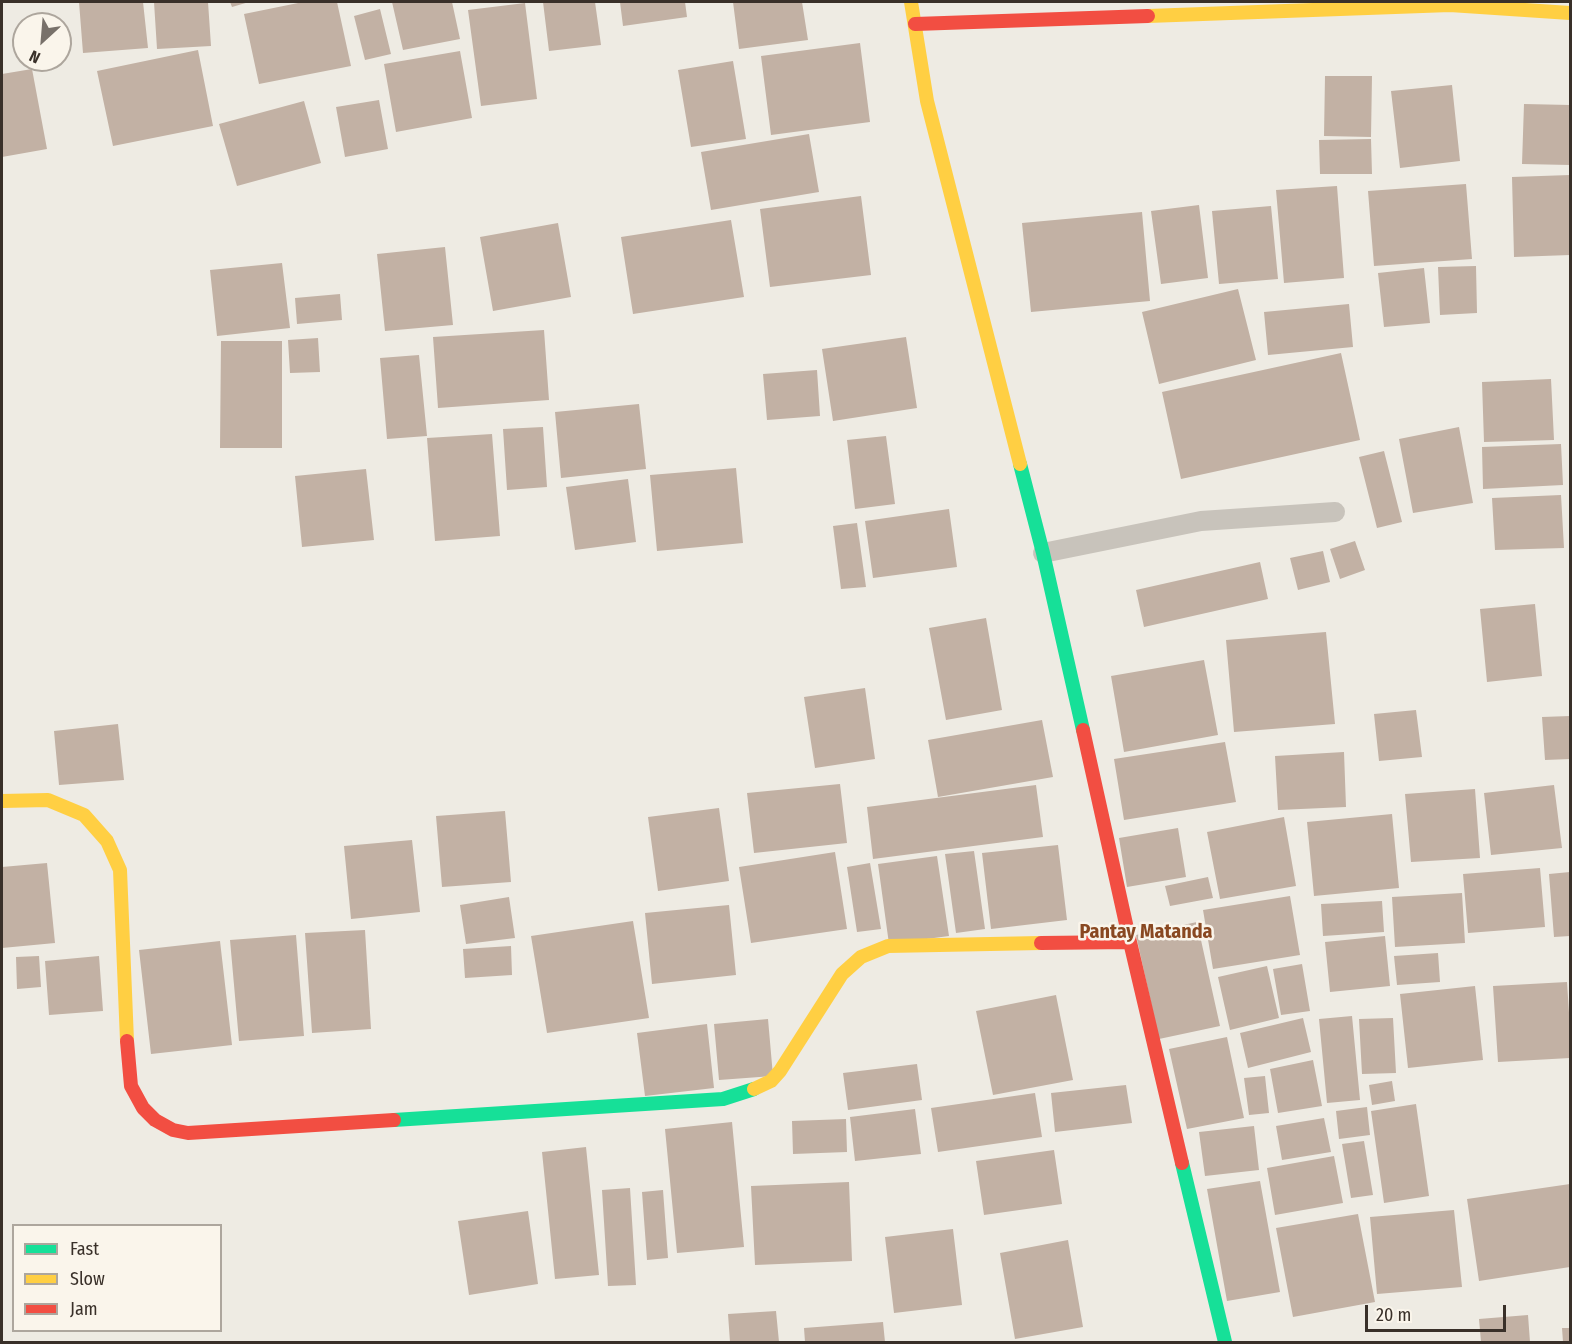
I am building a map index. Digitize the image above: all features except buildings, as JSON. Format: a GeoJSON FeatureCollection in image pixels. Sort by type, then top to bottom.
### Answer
{"type":"FeatureCollection","features":[{"type":"Feature","properties":{"kind":"street"},"geometry":{"type":"LineString","coordinates":[[911,2],[927,101],[1043,553],[1130,942],[1225,1342]]}},
{"type":"Feature","properties":{"kind":"street"},"geometry":{"type":"LineString","coordinates":[[915,24],[1450,4],[1570,13]]}},
{"type":"Feature","properties":{"kind":"street"},"geometry":{"type":"LineString","coordinates":[[2,801],[48,800],[84,815],[107,841],[120,870],[131,1086],[143,1108],[155,1120],[173,1130],[188,1133],[723,1099],[753,1090],[771,1081],[780,1071],[842,974],[861,957],[888,946],[1130,942]]}},
{"type":"Feature","properties":{"kind":"lane"},"geometry":{"type":"LineString","coordinates":[[1043,553],[1201,521],[1335,512]]}},
{"type":"Feature","properties":{"kind":"traffic: fast"},"geometry":{"type":"LineString","coordinates":[[1020,464],[1043,553],[1083,730]]}},
{"type":"Feature","properties":{"kind":"traffic: fast"},"geometry":{"type":"LineString","coordinates":[[394,1120],[723,1099],[754,1089]]}},
{"type":"Feature","properties":{"kind":"traffic: fast"},"geometry":{"type":"LineString","coordinates":[[1182,1163],[1225,1342]]}},
{"type":"Feature","properties":{"kind":"traffic: slow"},"geometry":{"type":"LineString","coordinates":[[911,2],[927,101],[1020,464]]}},
{"type":"Feature","properties":{"kind":"traffic: slow"},"geometry":{"type":"LineString","coordinates":[[1148,16],[1450,5],[1570,13]]}},
{"type":"Feature","properties":{"kind":"traffic: slow"},"geometry":{"type":"LineString","coordinates":[[2,801],[48,800],[84,815],[107,841],[120,870],[127,1041]]}},
{"type":"Feature","properties":{"kind":"traffic: slow"},"geometry":{"type":"LineString","coordinates":[[754,1089],[771,1081],[780,1071],[842,974],[861,957],[888,946],[1041,943]]}},
{"type":"Feature","properties":{"kind":"traffic: jam"},"geometry":{"type":"LineString","coordinates":[[915,24],[1148,16]]}},
{"type":"Feature","properties":{"kind":"traffic: jam"},"geometry":{"type":"LineString","coordinates":[[1083,730],[1182,1163]]}},
{"type":"Feature","properties":{"kind":"traffic: jam"},"geometry":{"type":"LineString","coordinates":[[1041,943],[1130,942]]}},
{"type":"Feature","properties":{"kind":"traffic: jam"},"geometry":{"type":"LineString","coordinates":[[127,1041],[131,1086],[143,1108],[155,1120],[173,1130],[188,1133],[394,1120]]}},
{"type":"Feature","properties":{"kind":"district","name":"Pantay Matanda"},"geometry":{"type":"Point","coordinates":[1146,932]}}]}
